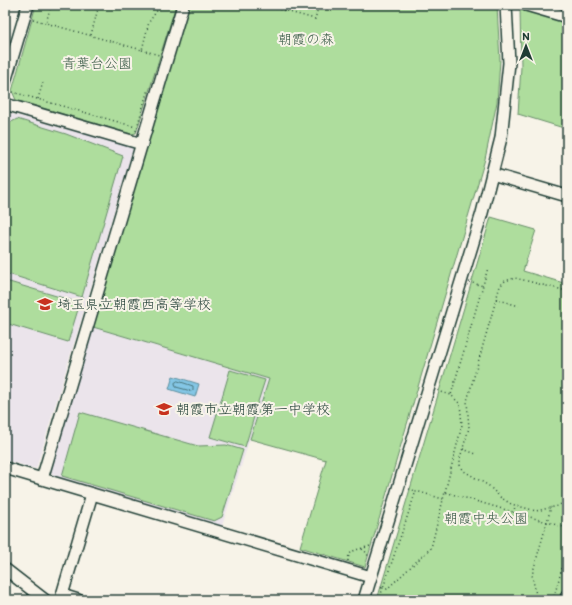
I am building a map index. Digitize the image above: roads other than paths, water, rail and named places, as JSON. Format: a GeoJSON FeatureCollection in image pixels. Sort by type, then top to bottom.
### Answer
{"type":"FeatureCollection","features":[{"type":"Feature","properties":{"kind":"street"},"geometry":{"type":"LineString","coordinates":[[7,86],[28,5]]}},
{"type":"Feature","properties":{"kind":"street"},"geometry":{"type":"LineString","coordinates":[[42,479],[184,5]]}},
{"type":"Feature","properties":{"kind":"street"},"geometry":{"type":"LineString","coordinates":[[364,600],[373,581],[492,174],[501,138],[506,103],[509,63],[506,5]]}},
{"type":"Feature","properties":{"kind":"street"},"geometry":{"type":"LineString","coordinates":[[526,5],[567,17]]}},
{"type":"Feature","properties":{"kind":"street"},"geometry":{"type":"LineString","coordinates":[[5,104],[142,144]]}},
{"type":"Feature","properties":{"kind":"street"},"geometry":{"type":"LineString","coordinates":[[492,174],[567,196]]}},
{"type":"Feature","properties":{"kind":"street"},"geometry":{"type":"LineString","coordinates":[[5,468],[373,581]]}},
{"type":"Feature","properties":{"kind":"street"},"geometry":{"type":"LineString","coordinates":[[78,600],[62,595],[92,494]]}},
{"type":"Feature","properties":{"kind":"street"},"geometry":{"type":"LineString","coordinates":[[5,569],[29,596],[45,600]]}},
{"type":"Feature","properties":{"kind":"street"},"geometry":{"type":"LineString","coordinates":[[566,600],[567,595]]}},
{"type":"Feature","properties":{"kind":"water"},"geometry":{"type":"Polygon","coordinates":[[[173,376],[199,384],[195,397],[169,389],[173,376]]]}},
{"type":"Feature","properties":{"kind":"place","name":"埼玉県立朝霞西高等学校"},"geometry":{"type":"Point","coordinates":[45,304]}},
{"type":"Feature","properties":{"kind":"place","name":"朝霞市立朝霞第一中学校"},"geometry":{"type":"Point","coordinates":[164,409]}},
{"type":"Feature","properties":{"kind":"park label","name":"朝霞の森"},"geometry":{"type":"Point","coordinates":[306,39]}},
{"type":"Feature","properties":{"kind":"park label","name":"青葉台公園"},"geometry":{"type":"Point","coordinates":[97,63]}},
{"type":"Feature","properties":{"kind":"park label","name":"朝霞中央公園"},"geometry":{"type":"Point","coordinates":[486,518]}}]}
